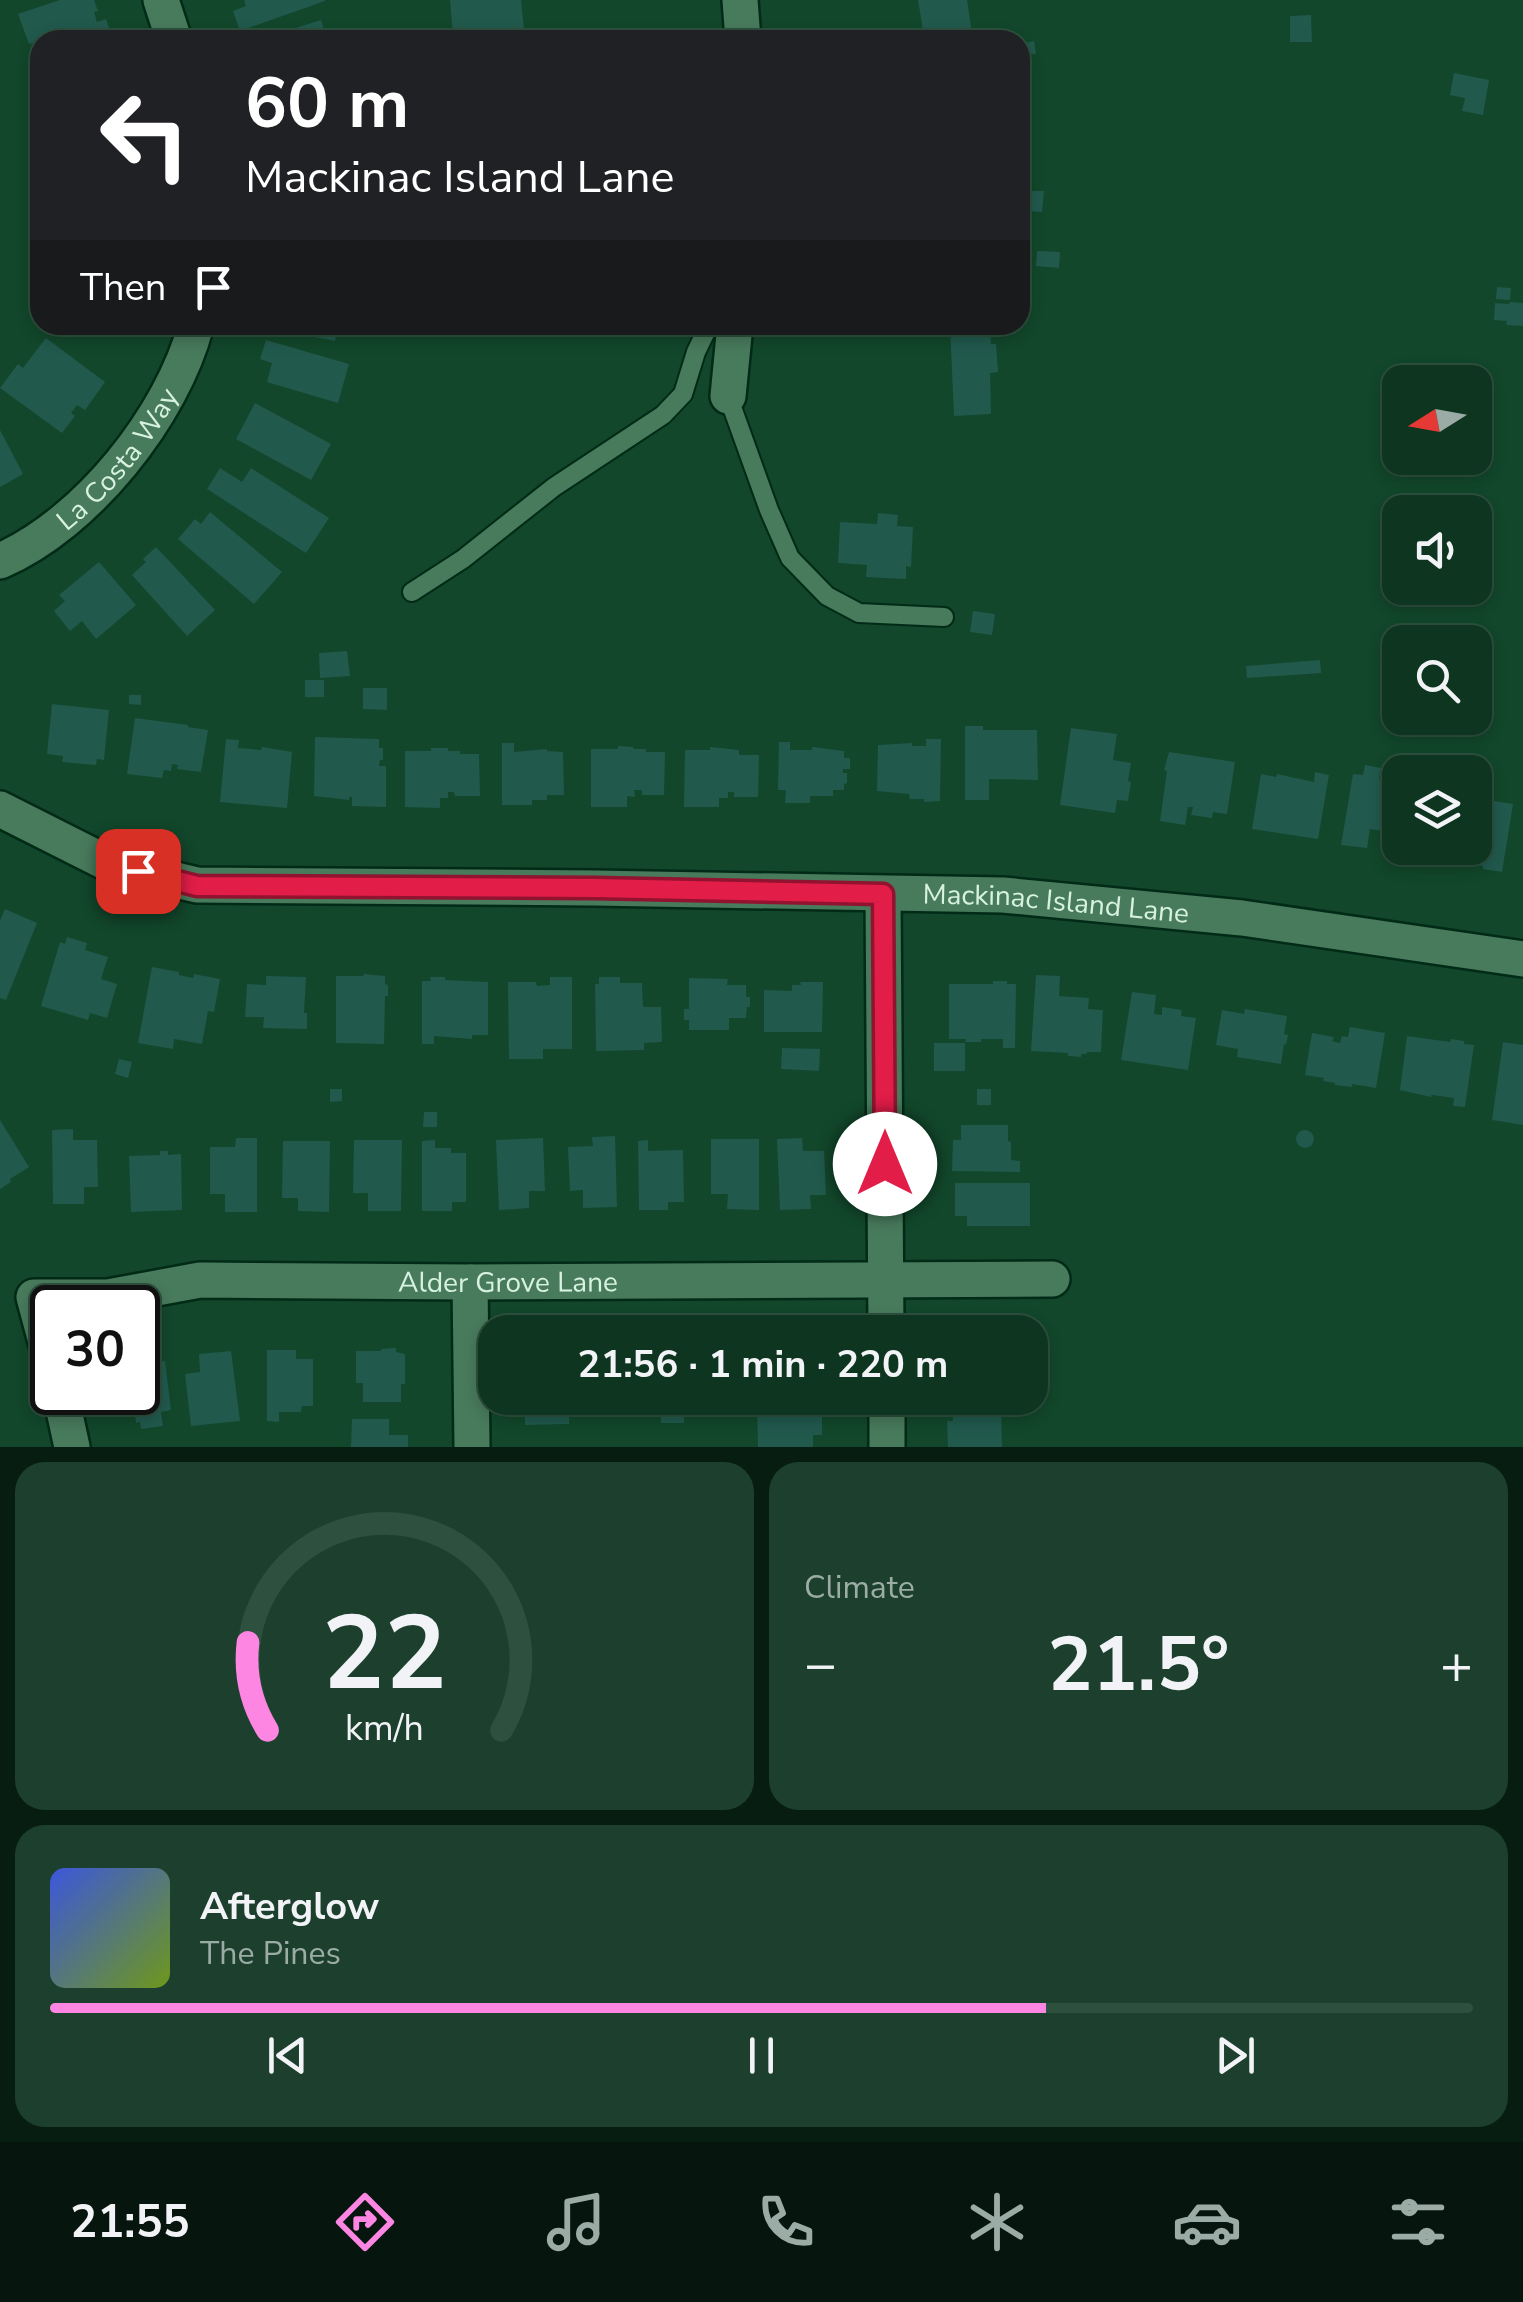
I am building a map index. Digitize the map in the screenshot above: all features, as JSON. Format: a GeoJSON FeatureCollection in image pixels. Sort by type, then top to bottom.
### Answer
{"type":"FeatureCollection","features":[{"type":"Feature","properties":{"kind":"street"},"geometry":{"type":"LineString","coordinates":[[161,0],[171,30]]}},
{"type":"Feature","properties":{"kind":"street"},"geometry":{"type":"LineString","coordinates":[[740,0],[742,30]]}},
{"type":"Feature","properties":{"kind":"street","name":"La Costa Way"},"geometry":{"type":"LineString","coordinates":[[0,560],[23,551],[93,496],[151,425],[194,335]]}},
{"type":"Feature","properties":{"kind":"street"},"geometry":{"type":"LineString","coordinates":[[728,396],[734,335]]}},
{"type":"Feature","properties":{"kind":"street","name":"Mackinac Island Lane"},"geometry":{"type":"LineString","coordinates":[[0,809],[108,864],[197,886],[1003,895],[1242,918],[1523,959]]}},
{"type":"Feature","properties":{"kind":"street"},"geometry":{"type":"LineString","coordinates":[[883,894],[886,1315]]}},
{"type":"Feature","properties":{"kind":"street","name":"Alder Grove Lane"},"geometry":{"type":"LineString","coordinates":[[160,1287],[200,1280],[1052,1279]]}},
{"type":"Feature","properties":{"kind":"street"},"geometry":{"type":"LineString","coordinates":[[470,1282],[472,1447]]}},
{"type":"Feature","properties":{"kind":"street"},"geometry":{"type":"LineString","coordinates":[[65,1415],[72,1447]]}},
{"type":"Feature","properties":{"kind":"street"},"geometry":{"type":"LineString","coordinates":[[887,1415],[887,1447]]}},
{"type":"Feature","properties":{"kind":"lane"},"geometry":{"type":"LineString","coordinates":[[412,592],[463,560],[554,487],[663,416],[683,394],[704,335]]}},
{"type":"Feature","properties":{"kind":"lane"},"geometry":{"type":"LineString","coordinates":[[728,396],[790,558],[827,596],[859,613],[944,617]]}},
{"type":"Feature","properties":{"kind":"building"},"geometry":{"type":"Polygon","coordinates":[[[60,0],[94,0],[97,22],[106,19],[110,30],[30,30],[29,44],[18,14],[60,0]]]}},
{"type":"Feature","properties":{"kind":"building"},"geometry":{"type":"Polygon","coordinates":[[[244,0],[325,0],[240,30],[233,11],[246,6],[244,0]]]}},
{"type":"Feature","properties":{"kind":"building"},"geometry":{"type":"Polygon","coordinates":[[[450,0],[521,0],[524,29],[452,30],[450,0]]]}},
{"type":"Feature","properties":{"kind":"building"},"geometry":{"type":"Polygon","coordinates":[[[918,0],[967,0],[972,30],[923,30],[918,0]]]}},
{"type":"Feature","properties":{"kind":"building"},"geometry":{"type":"Polygon","coordinates":[[[1311,15],[1312,42],[1290,42],[1290,16],[1311,15]]]}},
{"type":"Feature","properties":{"kind":"building"},"geometry":{"type":"Polygon","coordinates":[[[321,20],[324,30],[289,30],[321,20]]]}},
{"type":"Feature","properties":{"kind":"building"},"geometry":{"type":"Polygon","coordinates":[[[1034,41],[1036,54],[1030,55],[1030,42],[1034,41]]]}},
{"type":"Feature","properties":{"kind":"building"},"geometry":{"type":"Polygon","coordinates":[[[1454,73],[1489,80],[1483,115],[1462,111],[1465,98],[1450,95],[1454,73]]]}},
{"type":"Feature","properties":{"kind":"building"},"geometry":{"type":"Polygon","coordinates":[[[1030,191],[1044,191],[1042,212],[1030,211],[1030,191]]]}},
{"type":"Feature","properties":{"kind":"building"},"geometry":{"type":"Polygon","coordinates":[[[1037,251],[1060,252],[1059,268],[1036,266],[1037,251]]]}},
{"type":"Feature","properties":{"kind":"building"},"geometry":{"type":"Polygon","coordinates":[[[1497,287],[1511,288],[1510,300],[1496,299],[1497,287]]]}},
{"type":"Feature","properties":{"kind":"building"},"geometry":{"type":"Polygon","coordinates":[[[1495,303],[1523,303],[1523,326],[1494,320],[1495,303]]]}},
{"type":"Feature","properties":{"kind":"building"},"geometry":{"type":"Polygon","coordinates":[[[304,335],[336,335],[335,341],[304,335]]]}},
{"type":"Feature","properties":{"kind":"building"},"geometry":{"type":"Polygon","coordinates":[[[950,335],[991,335],[991,344],[996,344],[998,372],[990,373],[991,414],[954,416],[950,335]]]}},
{"type":"Feature","properties":{"kind":"building"},"geometry":{"type":"Polygon","coordinates":[[[46,338],[105,382],[85,410],[77,405],[71,413],[75,416],[62,433],[0,388],[18,364],[23,368],[46,338]]]}},
{"type":"Feature","properties":{"kind":"building"},"geometry":{"type":"Polygon","coordinates":[[[266,340],[349,364],[338,403],[267,382],[272,363],[260,359],[266,340]]]}},
{"type":"Feature","properties":{"kind":"building"},"geometry":{"type":"Polygon","coordinates":[[[255,403],[331,444],[311,480],[236,439],[255,403]]]}},
{"type":"Feature","properties":{"kind":"building"},"geometry":{"type":"Polygon","coordinates":[[[0,430],[23,474],[0,487],[0,430]]]}},
{"type":"Feature","properties":{"kind":"building"},"geometry":{"type":"Polygon","coordinates":[[[220,468],[242,482],[251,468],[329,518],[306,553],[207,489],[220,468]]]}},
{"type":"Feature","properties":{"kind":"building"},"geometry":{"type":"Polygon","coordinates":[[[210,512],[282,572],[254,604],[178,539],[195,519],[201,524],[210,512]]]}},
{"type":"Feature","properties":{"kind":"building"},"geometry":{"type":"Polygon","coordinates":[[[878,513],[898,515],[897,526],[913,527],[911,567],[906,566],[906,579],[866,577],[867,565],[838,563],[840,522],[877,524],[878,513]]]}},
{"type":"Feature","properties":{"kind":"building"},"geometry":{"type":"Polygon","coordinates":[[[156,547],[215,610],[187,636],[132,575],[156,547]]]}},
{"type":"Feature","properties":{"kind":"building"},"geometry":{"type":"Polygon","coordinates":[[[99,562],[136,605],[96,639],[82,621],[70,631],[54,611],[65,601],[59,595],[99,562]]]}},
{"type":"Feature","properties":{"kind":"building"},"geometry":{"type":"Polygon","coordinates":[[[973,611],[995,614],[992,635],[970,632],[973,611]]]}},
{"type":"Feature","properties":{"kind":"building"},"geometry":{"type":"Polygon","coordinates":[[[347,651],[350,676],[320,678],[319,653],[347,651]]]}},
{"type":"Feature","properties":{"kind":"building"},"geometry":{"type":"Polygon","coordinates":[[[1320,660],[1321,673],[1247,678],[1246,666],[1320,660]]]}},
{"type":"Feature","properties":{"kind":"building"},"geometry":{"type":"Polygon","coordinates":[[[305,680],[324,680],[324,697],[305,697],[305,680]]]}},
{"type":"Feature","properties":{"kind":"building"},"geometry":{"type":"Polygon","coordinates":[[[363,688],[387,688],[387,710],[363,709],[363,688]]]}},
{"type":"Feature","properties":{"kind":"building"},"geometry":{"type":"Polygon","coordinates":[[[129,695],[141,695],[141,705],[129,704],[129,695]]]}},
{"type":"Feature","properties":{"kind":"building"},"geometry":{"type":"Polygon","coordinates":[[[52,704],[109,710],[104,760],[97,759],[96,765],[62,762],[63,756],[47,754],[52,704]]]}},
{"type":"Feature","properties":{"kind":"building"},"geometry":{"type":"Polygon","coordinates":[[[135,718],[208,730],[201,772],[177,769],[178,765],[172,764],[171,771],[164,770],[162,778],[127,774],[135,718]]]}},
{"type":"Feature","properties":{"kind":"building"},"geometry":{"type":"Polygon","coordinates":[[[965,726],[1037,730],[1038,780],[989,779],[989,800],[965,800],[965,726]]]}},
{"type":"Feature","properties":{"kind":"building"},"geometry":{"type":"Polygon","coordinates":[[[1071,728],[1117,734],[1113,760],[1131,763],[1131,782],[1128,801],[1117,800],[1115,813],[1060,805],[1071,728]]]}},
{"type":"Feature","properties":{"kind":"building"},"geometry":{"type":"Polygon","coordinates":[[[315,737],[379,739],[383,760],[379,766],[386,766],[386,807],[352,806],[352,797],[349,800],[314,796],[315,737]]]}},
{"type":"Feature","properties":{"kind":"building"},"geometry":{"type":"Polygon","coordinates":[[[226,739],[239,740],[238,748],[292,752],[287,808],[220,802],[226,739]]]}},
{"type":"Feature","properties":{"kind":"building"},"geometry":{"type":"Polygon","coordinates":[[[926,739],[941,739],[940,801],[924,802],[910,799],[909,794],[877,791],[878,745],[926,746],[926,739]]]}},
{"type":"Feature","properties":{"kind":"building"},"geometry":{"type":"Polygon","coordinates":[[[779,742],[790,742],[790,750],[812,747],[844,751],[844,758],[850,758],[850,769],[843,769],[847,773],[844,790],[833,790],[833,796],[810,796],[810,803],[785,803],[786,790],[778,790],[779,742]]]}},
{"type":"Feature","properties":{"kind":"building"},"geometry":{"type":"Polygon","coordinates":[[[502,743],[514,743],[514,752],[563,752],[564,795],[547,795],[547,800],[532,800],[532,805],[502,805],[502,743]]]}},
{"type":"Feature","properties":{"kind":"building"},"geometry":{"type":"Polygon","coordinates":[[[618,746],[665,752],[664,795],[642,795],[642,790],[634,790],[635,797],[627,796],[627,807],[591,807],[591,749],[618,746]]]}},
{"type":"Feature","properties":{"kind":"building"},"geometry":{"type":"Polygon","coordinates":[[[431,748],[479,754],[480,796],[455,796],[448,792],[448,798],[440,798],[440,808],[405,807],[405,751],[431,748]]]}},
{"type":"Feature","properties":{"kind":"building"},"geometry":{"type":"Polygon","coordinates":[[[685,750],[739,750],[739,755],[759,755],[758,797],[734,797],[734,792],[728,792],[728,798],[719,798],[719,807],[684,807],[685,750]]]}},
{"type":"Feature","properties":{"kind":"building"},"geometry":{"type":"Polygon","coordinates":[[[1169,752],[1235,762],[1227,814],[1213,812],[1212,818],[1191,815],[1193,807],[1188,807],[1185,825],[1160,821],[1169,752]]]}},
{"type":"Feature","properties":{"kind":"building"},"geometry":{"type":"Polygon","coordinates":[[[1365,765],[1381,768],[1382,831],[1370,829],[1367,848],[1341,845],[1353,774],[1363,775],[1365,765]]]}},
{"type":"Feature","properties":{"kind":"building"},"geometry":{"type":"Polygon","coordinates":[[[1315,772],[1329,775],[1318,839],[1252,829],[1261,774],[1314,782],[1315,772]]]}},
{"type":"Feature","properties":{"kind":"building"},"geometry":{"type":"Polygon","coordinates":[[[1492,801],[1513,804],[1502,872],[1477,865],[1492,865],[1492,801]]]}},
{"type":"Feature","properties":{"kind":"building"},"geometry":{"type":"Polygon","coordinates":[[[5,909],[37,923],[6,1000],[0,998],[0,921],[5,909]]]}},
{"type":"Feature","properties":{"kind":"building"},"geometry":{"type":"Polygon","coordinates":[[[67,937],[87,943],[85,950],[108,957],[101,979],[117,984],[107,1018],[90,1013],[88,1020],[41,1006],[60,942],[65,944],[67,937]]]}},
{"type":"Feature","properties":{"kind":"building"},"geometry":{"type":"Polygon","coordinates":[[[152,967],[193,978],[194,974],[220,979],[214,1012],[208,1011],[202,1044],[174,1039],[173,1049],[138,1043],[152,967]]]}},
{"type":"Feature","properties":{"kind":"building"},"geometry":{"type":"Polygon","coordinates":[[[1036,975],[1060,976],[1059,996],[1089,998],[1088,1009],[1103,1010],[1101,1052],[1087,1052],[1081,1057],[1031,1051],[1036,975]]]}},
{"type":"Feature","properties":{"kind":"building"},"geometry":{"type":"Polygon","coordinates":[[[266,976],[306,977],[307,1029],[263,1028],[264,1017],[245,1017],[247,984],[266,985],[266,976]]]}},
{"type":"Feature","properties":{"kind":"building"},"geometry":{"type":"Polygon","coordinates":[[[336,976],[385,976],[388,985],[384,1044],[336,1043],[336,976]]]}},
{"type":"Feature","properties":{"kind":"building"},"geometry":{"type":"Polygon","coordinates":[[[430,977],[488,982],[488,1035],[472,1035],[472,1039],[434,1036],[434,1044],[422,1044],[422,981],[431,981],[430,977]]]}},
{"type":"Feature","properties":{"kind":"building"},"geometry":{"type":"Polygon","coordinates":[[[550,977],[572,977],[572,1049],[543,1049],[543,1059],[509,1059],[508,982],[550,985],[550,977]]]}},
{"type":"Feature","properties":{"kind":"building"},"geometry":{"type":"Polygon","coordinates":[[[599,977],[620,977],[620,983],[642,983],[643,1007],[661,1007],[662,1042],[644,1043],[644,1050],[596,1051],[595,984],[599,984],[599,977]]]}},
{"type":"Feature","properties":{"kind":"building"},"geometry":{"type":"Polygon","coordinates":[[[689,978],[728,979],[727,985],[746,985],[750,1007],[746,1018],[729,1018],[729,1030],[689,1030],[684,1009],[689,1009],[689,978]]]}},
{"type":"Feature","properties":{"kind":"building"},"geometry":{"type":"Polygon","coordinates":[[[800,982],[823,982],[822,1032],[764,1032],[764,990],[792,991],[792,985],[801,985],[800,982]]]}},
{"type":"Feature","properties":{"kind":"building"},"geometry":{"type":"Polygon","coordinates":[[[949,984],[1016,984],[1015,1048],[1003,1048],[1003,1039],[949,1039],[949,984]]]}},
{"type":"Feature","properties":{"kind":"building"},"geometry":{"type":"Polygon","coordinates":[[[1132,992],[1156,995],[1154,1014],[1162,1015],[1162,1007],[1182,1010],[1181,1016],[1196,1018],[1188,1070],[1121,1060],[1132,992]]]}},
{"type":"Feature","properties":{"kind":"building"},"geometry":{"type":"Polygon","coordinates":[[[1245,1009],[1287,1016],[1284,1034],[1288,1035],[1281,1064],[1237,1057],[1238,1049],[1216,1045],[1222,1010],[1244,1014],[1245,1009]]]}},
{"type":"Feature","properties":{"kind":"building"},"geometry":{"type":"Polygon","coordinates":[[[1350,1027],[1385,1033],[1376,1088],[1335,1085],[1323,1081],[1324,1078],[1305,1075],[1312,1033],[1334,1037],[1332,1041],[1340,1043],[1342,1036],[1348,1037],[1350,1027]]]}},
{"type":"Feature","properties":{"kind":"building"},"geometry":{"type":"Polygon","coordinates":[[[1407,1036],[1474,1045],[1465,1107],[1453,1106],[1454,1098],[1400,1090],[1407,1036]]]}},
{"type":"Feature","properties":{"kind":"building"},"geometry":{"type":"Polygon","coordinates":[[[1503,1042],[1523,1045],[1523,1125],[1492,1120],[1503,1042]]]}},
{"type":"Feature","properties":{"kind":"building"},"geometry":{"type":"Polygon","coordinates":[[[934,1043],[965,1043],[965,1071],[934,1071],[934,1043]]]}},
{"type":"Feature","properties":{"kind":"building"},"geometry":{"type":"Polygon","coordinates":[[[782,1048],[820,1049],[819,1071],[781,1069],[782,1048]]]}},
{"type":"Feature","properties":{"kind":"building"},"geometry":{"type":"Polygon","coordinates":[[[119,1059],[132,1062],[128,1078],[115,1074],[119,1059]]]}},
{"type":"Feature","properties":{"kind":"building"},"geometry":{"type":"Polygon","coordinates":[[[330,1089],[342,1089],[342,1101],[330,1102],[330,1089]]]}},
{"type":"Feature","properties":{"kind":"building"},"geometry":{"type":"Polygon","coordinates":[[[977,1089],[991,1089],[991,1105],[977,1105],[977,1089]]]}},
{"type":"Feature","properties":{"kind":"building"},"geometry":{"type":"Polygon","coordinates":[[[424,1112],[437,1112],[437,1127],[423,1127],[424,1112]]]}},
{"type":"Feature","properties":{"kind":"building"},"geometry":{"type":"Polygon","coordinates":[[[0,1120],[29,1167],[0,1189],[0,1120]]]}},
{"type":"Feature","properties":{"kind":"building"},"geometry":{"type":"Polygon","coordinates":[[[961,1125],[1008,1125],[1011,1160],[1020,1161],[1020,1172],[952,1171],[953,1140],[961,1140],[961,1125]]]}},
{"type":"Feature","properties":{"kind":"building"},"geometry":{"type":"Polygon","coordinates":[[[73,1129],[73,1140],[97,1140],[98,1187],[84,1187],[84,1204],[53,1204],[52,1130],[73,1129]]]}},
{"type":"Feature","properties":{"kind":"building"},"geometry":{"type":"Polygon","coordinates":[[[1305,1130],[1312,1132],[1312,1146],[1305,1148],[1298,1146],[1296,1139],[1298,1132],[1305,1130]]]}},
{"type":"Feature","properties":{"kind":"building"},"geometry":{"type":"Polygon","coordinates":[[[615,1136],[617,1207],[583,1208],[583,1190],[570,1191],[568,1147],[593,1146],[592,1137],[615,1136]]]}},
{"type":"Feature","properties":{"kind":"building"},"geometry":{"type":"Polygon","coordinates":[[[236,1138],[257,1138],[257,1212],[225,1212],[225,1194],[210,1194],[210,1147],[235,1147],[236,1138]]]}},
{"type":"Feature","properties":{"kind":"building"},"geometry":{"type":"Polygon","coordinates":[[[543,1138],[545,1191],[529,1191],[529,1208],[499,1210],[496,1140],[543,1138]]]}},
{"type":"Feature","properties":{"kind":"building"},"geometry":{"type":"Polygon","coordinates":[[[802,1138],[803,1151],[824,1151],[826,1195],[810,1195],[811,1209],[780,1210],[777,1139],[802,1138]]]}},
{"type":"Feature","properties":{"kind":"building"},"geometry":{"type":"Polygon","coordinates":[[[711,1139],[759,1139],[759,1210],[727,1209],[728,1194],[711,1194],[711,1139]]]}},
{"type":"Feature","properties":{"kind":"building"},"geometry":{"type":"Polygon","coordinates":[[[354,1140],[402,1140],[401,1211],[368,1211],[368,1193],[353,1193],[354,1140]]]}},
{"type":"Feature","properties":{"kind":"building"},"geometry":{"type":"Polygon","coordinates":[[[435,1140],[435,1148],[466,1153],[466,1202],[452,1202],[452,1211],[422,1211],[422,1141],[435,1140]]]}},
{"type":"Feature","properties":{"kind":"building"},"geometry":{"type":"Polygon","coordinates":[[[648,1140],[648,1151],[683,1150],[684,1202],[668,1202],[668,1210],[639,1210],[638,1141],[648,1140]]]}},
{"type":"Feature","properties":{"kind":"building"},"geometry":{"type":"Polygon","coordinates":[[[283,1141],[330,1141],[329,1212],[298,1211],[298,1198],[282,1198],[283,1141]]]}},
{"type":"Feature","properties":{"kind":"building"},"geometry":{"type":"Polygon","coordinates":[[[160,1151],[181,1154],[182,1210],[131,1212],[129,1156],[160,1155],[160,1151]]]}},
{"type":"Feature","properties":{"kind":"building"},"geometry":{"type":"Polygon","coordinates":[[[955,1183],[1030,1183],[1030,1226],[967,1226],[967,1216],[955,1216],[955,1183]]]}},
{"type":"Feature","properties":{"kind":"building"},"geometry":{"type":"Polygon","coordinates":[[[396,1348],[396,1352],[405,1354],[401,1402],[363,1402],[363,1383],[356,1383],[356,1351],[396,1348]]]}},
{"type":"Feature","properties":{"kind":"building"},"geometry":{"type":"Polygon","coordinates":[[[267,1350],[296,1350],[296,1359],[313,1359],[313,1406],[302,1406],[301,1412],[279,1412],[279,1422],[267,1421],[267,1350]]]}},
{"type":"Feature","properties":{"kind":"building"},"geometry":{"type":"Polygon","coordinates":[[[231,1351],[240,1421],[191,1426],[185,1374],[200,1372],[199,1354],[231,1351]]]}},
{"type":"Feature","properties":{"kind":"building"},"geometry":{"type":"Polygon","coordinates":[[[165,1361],[171,1410],[161,1412],[163,1426],[141,1429],[135,1415],[160,1415],[160,1362],[165,1361]]]}},
{"type":"Feature","properties":{"kind":"building"},"geometry":{"type":"Polygon","coordinates":[[[525,1415],[569,1415],[569,1424],[525,1425],[525,1415]]]}},
{"type":"Feature","properties":{"kind":"building"},"geometry":{"type":"Polygon","coordinates":[[[661,1415],[684,1415],[684,1423],[661,1423],[661,1415]]]}},
{"type":"Feature","properties":{"kind":"building"},"geometry":{"type":"Polygon","coordinates":[[[757,1415],[822,1415],[822,1435],[813,1435],[813,1447],[758,1447],[757,1415]]]}},
{"type":"Feature","properties":{"kind":"building"},"geometry":{"type":"Polygon","coordinates":[[[953,1415],[1001,1415],[1002,1447],[948,1447],[947,1421],[953,1421],[953,1415]]]}},
{"type":"Feature","properties":{"kind":"building"},"geometry":{"type":"Polygon","coordinates":[[[352,1419],[389,1419],[389,1435],[408,1435],[408,1447],[351,1447],[352,1419]]]}},
{"type":"Feature","properties":{"kind":"route"},"geometry":{"type":"LineString","coordinates":[[138,871],[197,886],[883,894],[885,1164]]}}]}
